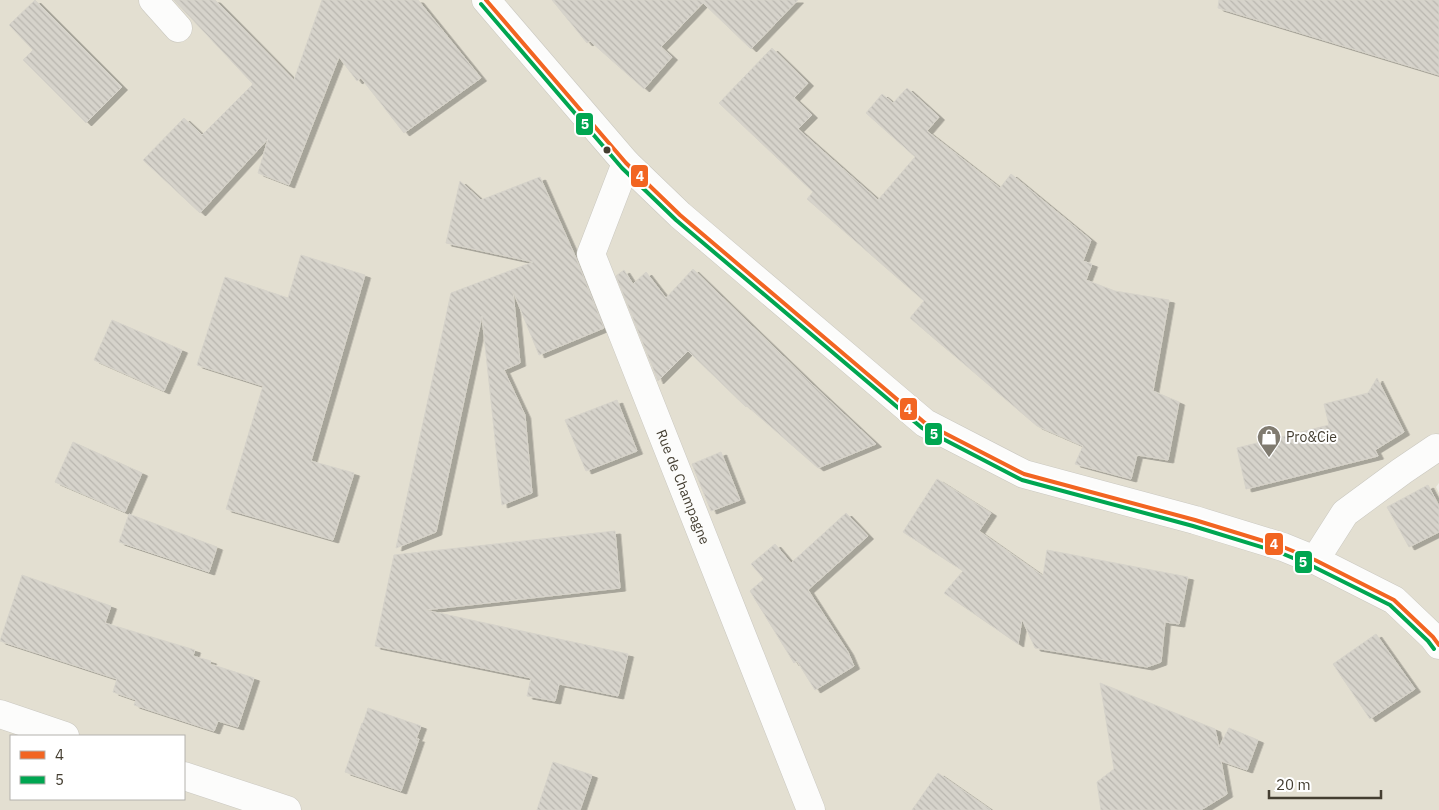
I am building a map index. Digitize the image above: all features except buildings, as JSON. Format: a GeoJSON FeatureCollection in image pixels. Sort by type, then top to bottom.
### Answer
{"type":"FeatureCollection","features":[{"type":"Feature","properties":{"kind":"street"},"geometry":{"type":"LineString","coordinates":[[153,0],[178,28]]}},
{"type":"Feature","properties":{"kind":"street"},"geometry":{"type":"LineString","coordinates":[[486,0],[626,163],[680,215],[925,423],[1024,474],[1194,520],[1283,547],[1315,560],[1394,600],[1439,644]]}},
{"type":"Feature","properties":{"kind":"street","name":"Rue de Champagne"},"geometry":{"type":"LineString","coordinates":[[626,163],[591,254],[811,810]]}},
{"type":"Feature","properties":{"kind":"street"},"geometry":{"type":"LineString","coordinates":[[1315,560],[1345,513],[1436,448]]}},
{"type":"Feature","properties":{"kind":"street"},"geometry":{"type":"LineString","coordinates":[[0,714],[62,735]]}},
{"type":"Feature","properties":{"kind":"street"},"geometry":{"type":"LineString","coordinates":[[185,776],[287,810]]}},
{"type":"Feature","properties":{"kind":"shaded area"},"geometry":{"type":"Polygon","coordinates":[[[0,0],[1439,0],[1439,483],[1436,487],[1439,493],[1439,810],[0,810],[0,0]]]}},
{"type":"Feature","properties":{"kind":"transit line","name":"4"},"geometry":{"type":"LineString","coordinates":[[486,0],[626,163],[680,215],[925,423],[1024,474],[1195,520],[1283,547],[1315,560],[1394,600],[1439,645]]}},
{"type":"Feature","properties":{"kind":"transit line","name":"5"},"geometry":{"type":"LineString","coordinates":[[481,4],[622,168],[676,220],[922,428],[1022,480],[1193,526],[1281,553],[1312,566],[1390,605],[1434,649]]}},
{"type":"Feature","properties":{"kind":"place","name":"Pro&Cie"},"geometry":{"type":"Point","coordinates":[1269,458]}}]}
